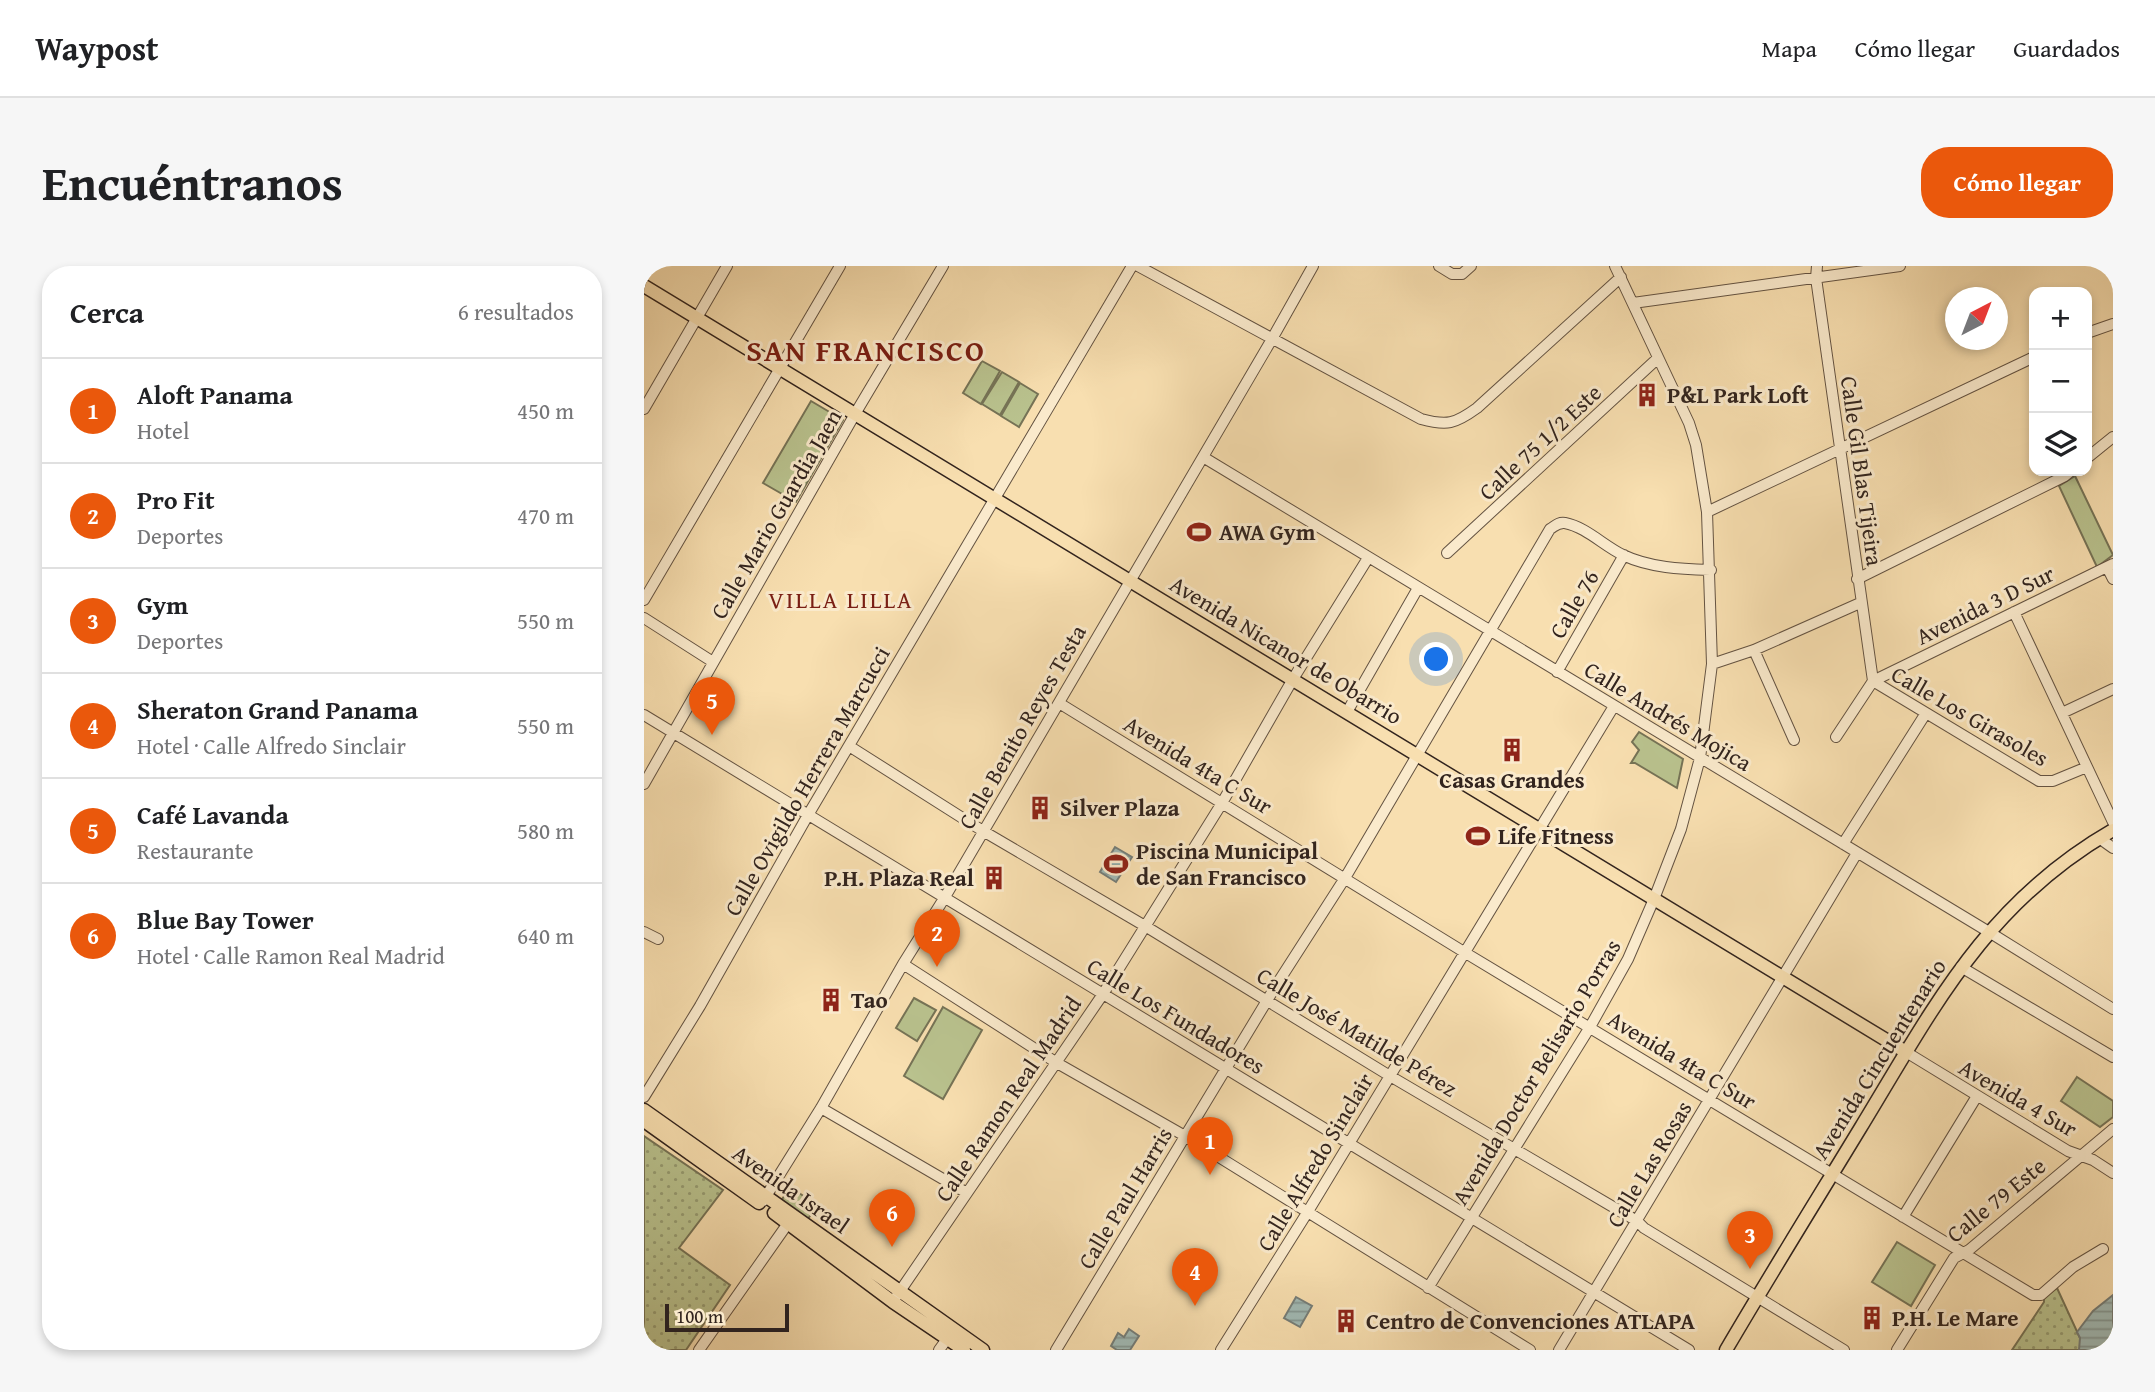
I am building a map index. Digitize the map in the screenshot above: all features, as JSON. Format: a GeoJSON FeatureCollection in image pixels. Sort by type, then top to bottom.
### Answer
{"type":"FeatureCollection","features":[{"type":"Feature","properties":{"kind":"main road","name":"Avenida Nicanor de Obarrio"},"geometry":{"type":"LineString","coordinates":[[644,286],[1906,1052]]}},
{"type":"Feature","properties":{"kind":"main road","name":"Avenida Cincuentenario"},"geometry":{"type":"LineString","coordinates":[[1726,1350],[1906,1052],[1961,967],[1989,932],[2031,888],[2064,862],[2113,830]]}},
{"type":"Feature","properties":{"kind":"main road","name":"Avenida Israel"},"geometry":{"type":"LineString","coordinates":[[644,1110],[763,1200]]}},
{"type":"Feature","properties":{"kind":"main road","name":"Avenida Israel"},"geometry":{"type":"LineString","coordinates":[[644,1121],[791,1219],[964,1350]]}},
{"type":"Feature","properties":{"kind":"main road","name":"Avenida Israel"},"geometry":{"type":"LineString","coordinates":[[897,1297],[983,1350]]}},
{"type":"Feature","properties":{"kind":"street"},"geometry":{"type":"LineString","coordinates":[[644,409],[727,266]]}},
{"type":"Feature","properties":{"kind":"street"},"geometry":{"type":"LineString","coordinates":[[644,600],[839,266]]}},
{"type":"Feature","properties":{"kind":"street","name":"Calle Mario Guardia Jaen"},"geometry":{"type":"LineString","coordinates":[[644,783],[943,266]]}},
{"type":"Feature","properties":{"kind":"street","name":"Calle Ovigildo Herrera Marcucci"},"geometry":{"type":"LineString","coordinates":[[644,1097],[700,1006],[808,815],[1132,266]]}},
{"type":"Feature","properties":{"kind":"street"},"geometry":{"type":"LineString","coordinates":[[1138,266],[1421,419],[1441,425],[1460,420],[1477,408],[1621,278]]}},
{"type":"Feature","properties":{"kind":"street","name":"Calle Benito Reyes Testa"},"geometry":{"type":"LineString","coordinates":[[763,1200],[821,1108],[1312,266]]}},
{"type":"Feature","properties":{"kind":"street"},"geometry":{"type":"LineString","coordinates":[[1439,266],[1452,274],[1462,274],[1471,266]]}},
{"type":"Feature","properties":{"kind":"street","name":"Avenida Doctor Belisario Porras"},"geometry":{"type":"LineString","coordinates":[[1429,1287],[1590,1027],[1628,959],[1681,829],[1700,758],[1712,664],[1711,570],[1707,512],[1696,445],[1689,423],[1615,266]]}},
{"type":"Feature","properties":{"kind":"street","name":"Calle Gil Blas Tijeira"},"geometry":{"type":"LineString","coordinates":[[1817,266],[1816,278],[1839,450],[1873,681]]}},
{"type":"Feature","properties":{"kind":"street"},"geometry":{"type":"LineString","coordinates":[[1633,303],[1900,266]]}},
{"type":"Feature","properties":{"kind":"street"},"geometry":{"type":"LineString","coordinates":[[2092,330],[2113,324]]}},
{"type":"Feature","properties":{"kind":"street","name":"Calle 75 1/2 Este"},"geometry":{"type":"LineString","coordinates":[[1447,553],[1658,358]]}},
{"type":"Feature","properties":{"kind":"street"},"geometry":{"type":"LineString","coordinates":[[1707,512],[2029,359]]}},
{"type":"Feature","properties":{"kind":"street"},"geometry":{"type":"LineString","coordinates":[[2092,454],[2113,437]]}},
{"type":"Feature","properties":{"kind":"street","name":"Calle Andrés Mojica"},"geometry":{"type":"LineString","coordinates":[[1203,457],[2111,1004]]}},
{"type":"Feature","properties":{"kind":"street"},"geometry":{"type":"LineString","coordinates":[[1857,579],[2065,476]]}},
{"type":"Feature","properties":{"kind":"street","name":"Calle Paul Harris"},"geometry":{"type":"LineString","coordinates":[[1056,1350],[1345,878],[1550,529],[1566,523],[1624,555],[1660,566],[1711,570]]}},
{"type":"Feature","properties":{"kind":"street","name":"Calle 76"},"geometry":{"type":"LineString","coordinates":[[1557,672],[1624,555]]}},
{"type":"Feature","properties":{"kind":"street","name":"Calle Ramon Real Madrid"},"geometry":{"type":"LineString","coordinates":[[897,1297],[1103,994],[1222,803],[1293,679],[1368,558]]}},
{"type":"Feature","properties":{"kind":"street"},"geometry":{"type":"LineString","coordinates":[[2110,566],[2113,579]]}},
{"type":"Feature","properties":{"kind":"street","name":"Avenida 3 D Sur"},"geometry":{"type":"LineString","coordinates":[[1873,681],[2110,566]]}},
{"type":"Feature","properties":{"kind":"street"},"geometry":{"type":"LineString","coordinates":[[1348,712],[1418,588]]}},
{"type":"Feature","properties":{"kind":"street"},"geometry":{"type":"LineString","coordinates":[[1712,664],[1754,650],[1860,603]]}},
{"type":"Feature","properties":{"kind":"street"},"geometry":{"type":"LineString","coordinates":[[2014,612],[2113,822]]}},
{"type":"Feature","properties":{"kind":"street"},"geometry":{"type":"LineString","coordinates":[[644,618],[713,662]]}},
{"type":"Feature","properties":{"kind":"street"},"geometry":{"type":"LineString","coordinates":[[1754,650],[1794,740]]}},
{"type":"Feature","properties":{"kind":"street"},"geometry":{"type":"LineString","coordinates":[[1836,737],[1873,681]]}},
{"type":"Feature","properties":{"kind":"street","name":"Calle Los Girasoles"},"geometry":{"type":"LineString","coordinates":[[1873,681],[2039,781],[2053,781],[2087,766]]}},
{"type":"Feature","properties":{"kind":"street"},"geometry":{"type":"LineString","coordinates":[[2062,713],[2113,689]]}},
{"type":"Feature","properties":{"kind":"street","name":"Avenida 4ta C Sur"},"geometry":{"type":"LineString","coordinates":[[1059,703],[1464,952],[2033,1295],[2040,1295],[2073,1267],[2103,1249]]}},
{"type":"Feature","properties":{"kind":"street","name":"Calle Alfredo Sinclair"},"geometry":{"type":"LineString","coordinates":[[1221,1350],[1614,706]]}},
{"type":"Feature","properties":{"kind":"street"},"geometry":{"type":"LineString","coordinates":[[1843,844],[1926,713]]}},
{"type":"Feature","properties":{"kind":"street","name":"Calle Los Fundadores"},"geometry":{"type":"LineString","coordinates":[[644,715],[1689,1350]]}},
{"type":"Feature","properties":{"kind":"street","name":"Calle José Matilde Pérez"},"geometry":{"type":"LineString","coordinates":[[849,746],[983,831],[1637,1221],[1756,1298],[1844,1350]]}},
{"type":"Feature","properties":{"kind":"street"},"geometry":{"type":"LineString","coordinates":[[2099,838],[2113,848]]}},
{"type":"Feature","properties":{"kind":"street","name":"Calle Las Rosas"},"geometry":{"type":"LineString","coordinates":[[1559,1350],[1857,853]]}},
{"type":"Feature","properties":{"kind":"street"},"geometry":{"type":"LineString","coordinates":[[644,932],[657,939]]}},
{"type":"Feature","properties":{"kind":"street"},"geometry":{"type":"LineString","coordinates":[[903,964],[1056,1062],[1185,1136],[1530,1350]]}},
{"type":"Feature","properties":{"kind":"street"},"geometry":{"type":"LineString","coordinates":[[1961,967],[2113,1057]]}},
{"type":"Feature","properties":{"kind":"street","name":"Avenida 4 Sur"},"geometry":{"type":"LineString","coordinates":[[1906,1052],[2068,1151],[2113,1173]]}},
{"type":"Feature","properties":{"kind":"street"},"geometry":{"type":"LineString","coordinates":[[1903,1217],[1976,1096]]}},
{"type":"Feature","properties":{"kind":"street"},"geometry":{"type":"LineString","coordinates":[[821,1108],[968,1193]]}},
{"type":"Feature","properties":{"kind":"street","name":"Calle 79 Este"},"geometry":{"type":"LineString","coordinates":[[1896,1350],[1954,1258],[1969,1250],[2113,1129]]}},
{"type":"Feature","properties":{"kind":"street"},"geometry":{"type":"LineString","coordinates":[[699,1350],[791,1219]]}},
{"type":"Feature","properties":{"kind":"street"},"geometry":{"type":"LineString","coordinates":[[939,1350],[947,1339]]}},
{"type":"Feature","properties":{"kind":"green space"},"geometry":{"type":"Polygon","coordinates":[[[982,361],[1000,371],[981,404],[963,393],[982,361]]]}},
{"type":"Feature","properties":{"kind":"green space"},"geometry":{"type":"Polygon","coordinates":[[[1002,372],[1019,382],[1000,415],[982,404],[1002,372]]]}},
{"type":"Feature","properties":{"kind":"green space"},"geometry":{"type":"Polygon","coordinates":[[[1020,383],[1038,394],[1019,427],[1001,416],[1020,383]]]}},
{"type":"Feature","properties":{"kind":"green space"},"geometry":{"type":"Polygon","coordinates":[[[811,401],[843,420],[796,502],[763,483],[811,401]]]}},
{"type":"Feature","properties":{"kind":"green space"},"geometry":{"type":"Polygon","coordinates":[[[2075,476],[2113,555],[2097,567],[2059,486],[2075,476]]]}},
{"type":"Feature","properties":{"kind":"green space"},"geometry":{"type":"Polygon","coordinates":[[[1639,732],[1683,759],[1677,788],[1631,763],[1639,750],[1632,742],[1639,732]]]}},
{"type":"Feature","properties":{"kind":"green space"},"geometry":{"type":"Polygon","coordinates":[[[914,998],[936,1010],[917,1041],[896,1028],[914,998]]]}},
{"type":"Feature","properties":{"kind":"green space"},"geometry":{"type":"Polygon","coordinates":[[[943,1007],[982,1030],[943,1099],[904,1076],[943,1007]]]}},
{"type":"Feature","properties":{"kind":"green space"},"geometry":{"type":"Polygon","coordinates":[[[2077,1077],[2113,1101],[2113,1117],[2100,1127],[2061,1101],[2077,1077]]]}},
{"type":"Feature","properties":{"kind":"green space"},"geometry":{"type":"Polygon","coordinates":[[[644,1136],[723,1190],[679,1248],[730,1285],[686,1350],[644,1350],[644,1136]]]}},
{"type":"Feature","properties":{"kind":"green space"},"geometry":{"type":"Polygon","coordinates":[[[790,1187],[817,1205],[806,1222],[779,1204],[790,1187]]]}},
{"type":"Feature","properties":{"kind":"green space"},"geometry":{"type":"Polygon","coordinates":[[[1897,1242],[1935,1265],[1911,1306],[1872,1282],[1897,1242]]]}},
{"type":"Feature","properties":{"kind":"green space"},"geometry":{"type":"Polygon","coordinates":[[[2057,1288],[2080,1338],[2081,1350],[2012,1350],[2044,1302],[2044,1297],[2057,1288]]]}},
{"type":"Feature","properties":{"kind":"water","name":"Piscina Municipal de San Francisco"},"geometry":{"type":"Polygon","coordinates":[[[1115,847],[1132,857],[1116,882],[1100,872],[1115,847]]]}},
{"type":"Feature","properties":{"kind":"water"},"geometry":{"type":"Polygon","coordinates":[[[2113,1295],[2113,1350],[2079,1350],[2080,1338],[2077,1332],[2093,1311],[2113,1295]]]}},
{"type":"Feature","properties":{"kind":"water"},"geometry":{"type":"Polygon","coordinates":[[[1296,1297],[1312,1306],[1300,1327],[1284,1318],[1296,1297]]]}},
{"type":"Feature","properties":{"kind":"water"},"geometry":{"type":"Polygon","coordinates":[[[1129,1329],[1139,1336],[1130,1350],[1117,1350],[1111,1346],[1118,1333],[1124,1337],[1129,1329]]]}},
{"type":"Feature","properties":{"kind":"place","name":"P&L Park Loft"},"geometry":{"type":"Point","coordinates":[1647,395]}},
{"type":"Feature","properties":{"kind":"place","name":"AWA Gym"},"geometry":{"type":"Point","coordinates":[1199,532]}},
{"type":"Feature","properties":{"kind":"place","name":"Café Lavanda"},"geometry":{"type":"Point","coordinates":[712,735]}},
{"type":"Feature","properties":{"kind":"place","name":"Casas Grandes"},"geometry":{"type":"Point","coordinates":[1512,750]}},
{"type":"Feature","properties":{"kind":"place","name":"Silver Plaza"},"geometry":{"type":"Point","coordinates":[1040,808]}},
{"type":"Feature","properties":{"kind":"place","name":"Life Fitness"},"geometry":{"type":"Point","coordinates":[1478,836]}},
{"type":"Feature","properties":{"kind":"place","name":"Piscina Municipal de San Francisco"},"geometry":{"type":"Point","coordinates":[1116,864]}},
{"type":"Feature","properties":{"kind":"place","name":"P.H. Plaza Real"},"geometry":{"type":"Point","coordinates":[994,878]}},
{"type":"Feature","properties":{"kind":"place","name":"Pro Fit"},"geometry":{"type":"Point","coordinates":[937,967]}},
{"type":"Feature","properties":{"kind":"place","name":"Tao"},"geometry":{"type":"Point","coordinates":[831,1000]}},
{"type":"Feature","properties":{"kind":"place","name":"Aloft Panama"},"geometry":{"type":"Point","coordinates":[1210,1175]}},
{"type":"Feature","properties":{"kind":"place","name":"Blue Bay Tower"},"geometry":{"type":"Point","coordinates":[892,1247]}},
{"type":"Feature","properties":{"kind":"place","name":"Gym"},"geometry":{"type":"Point","coordinates":[1750,1269]}},
{"type":"Feature","properties":{"kind":"place","name":"Sheraton Grand Panama"},"geometry":{"type":"Point","coordinates":[1195,1306]}},
{"type":"Feature","properties":{"kind":"place","name":"P.H. Le Mare"},"geometry":{"type":"Point","coordinates":[1872,1318]}},
{"type":"Feature","properties":{"kind":"place","name":"Centro de Convenciones ATLAPA"},"geometry":{"type":"Point","coordinates":[1346,1321]}},
{"type":"Feature","properties":{"kind":"district","name":"SAN FRANCISCO"},"geometry":{"type":"Point","coordinates":[866,351]}},
{"type":"Feature","properties":{"kind":"district","name":"VILLA LILLA"},"geometry":{"type":"Point","coordinates":[841,600]}}]}
